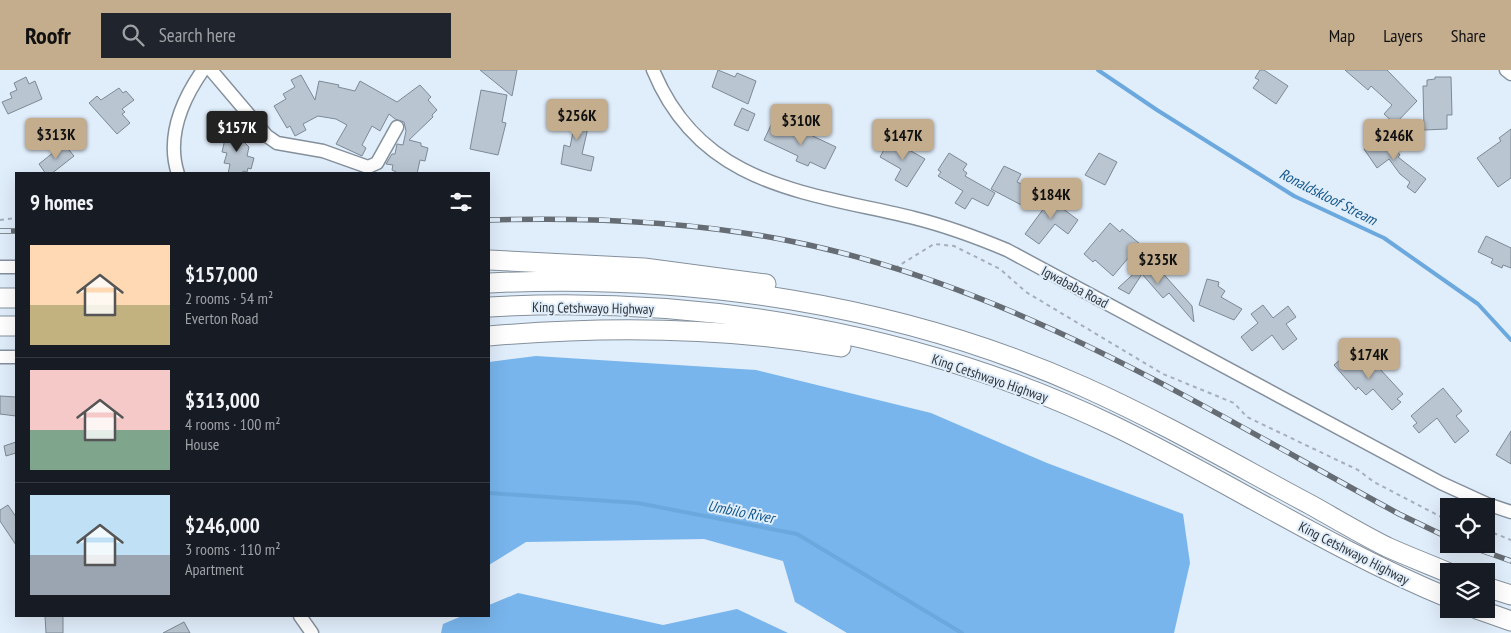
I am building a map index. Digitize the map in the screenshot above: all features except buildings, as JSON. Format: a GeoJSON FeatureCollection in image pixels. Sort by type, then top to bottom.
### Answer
{"type":"FeatureCollection","features":[{"type":"Feature","properties":{"kind":"highway"},"geometry":{"type":"LineString","coordinates":[[490,260],[644,268],[770,285],[851,302],[920,328]]}},
{"type":"Feature","properties":{"kind":"highway","name":"King Cetshwayo Highway"},"geometry":{"type":"LineString","coordinates":[[490,283],[606,282],[676,286],[776,298],[920,328],[1018,360],[1083,387],[1158,422],[1386,546],[1440,569]]}},
{"type":"Feature","properties":{"kind":"highway"},"geometry":{"type":"LineString","coordinates":[[0,298],[15,298]]}},
{"type":"Feature","properties":{"kind":"highway","name":"King Cetshwayo Highway"},"geometry":{"type":"LineString","coordinates":[[490,308],[624,306],[748,318],[853,337],[938,359],[1036,392],[1112,426],[1378,567],[1440,594]]}},
{"type":"Feature","properties":{"kind":"highway"},"geometry":{"type":"LineString","coordinates":[[0,326],[15,326]]}},
{"type":"Feature","properties":{"kind":"highway"},"geometry":{"type":"LineString","coordinates":[[490,336],[592,331],[690,331],[774,338],[910,358],[938,359]]}},
{"type":"Feature","properties":{"kind":"highway"},"geometry":{"type":"LineString","coordinates":[[1495,590],[1511,596]]}},
{"type":"Feature","properties":{"kind":"highway"},"geometry":{"type":"LineString","coordinates":[[1495,615],[1511,620]]}},
{"type":"Feature","properties":{"kind":"street"},"geometry":{"type":"LineString","coordinates":[[178,172],[174,143],[177,125],[190,89],[203,70]]}},
{"type":"Feature","properties":{"kind":"street"},"geometry":{"type":"LineString","coordinates":[[211,70],[267,136],[275,142],[329,152],[364,167],[371,167],[377,163],[397,127]]}},
{"type":"Feature","properties":{"kind":"street","name":"Igwababa Road"},"geometry":{"type":"LineString","coordinates":[[653,70],[659,85],[679,117],[692,133],[708,147],[740,169],[770,183],[970,234],[1007,250],[1414,469],[1487,504],[1511,512]]}},
{"type":"Feature","properties":{"kind":"street"},"geometry":{"type":"LineString","coordinates":[[1506,70],[1511,74]]}},
{"type":"Feature","properties":{"kind":"street"},"geometry":{"type":"LineString","coordinates":[[0,267],[15,267]]}},
{"type":"Feature","properties":{"kind":"street"},"geometry":{"type":"LineString","coordinates":[[0,357],[15,357]]}},
{"type":"Feature","properties":{"kind":"street"},"geometry":{"type":"LineString","coordinates":[[301,617],[312,633]]}},
{"type":"Feature","properties":{"kind":"path"},"geometry":{"type":"LineString","coordinates":[[0,220],[15,218]]}},
{"type":"Feature","properties":{"kind":"path"},"geometry":{"type":"LineString","coordinates":[[895,268],[934,244],[954,246],[1000,269],[1026,292],[1163,374],[1234,403],[1247,417],[1358,470],[1374,482],[1440,516]]}},
{"type":"Feature","properties":{"kind":"path"},"geometry":{"type":"LineString","coordinates":[[1495,534],[1511,540]]}},
{"type":"Feature","properties":{"kind":"shaded area"},"geometry":{"type":"Polygon","coordinates":[[[536,356],[756,370],[931,413],[1047,463],[1183,514],[1190,563],[1174,633],[847,633],[795,602],[783,561],[704,539],[526,542],[490,564],[490,362],[536,356]]]}},
{"type":"Feature","properties":{"kind":"shaded area"},"geometry":{"type":"Polygon","coordinates":[[[518,593],[663,625],[737,609],[788,633],[441,633],[443,624],[460,617],[490,617],[490,605],[518,593]]]}},
{"type":"Feature","properties":{"kind":"waterway","name":"Ronaldskloof Stream"},"geometry":{"type":"LineString","coordinates":[[1098,70],[1157,110],[1294,196],[1384,238],[1478,304],[1511,340]]}},
{"type":"Feature","properties":{"kind":"waterway","name":"Umbilo River"},"geometry":{"type":"LineString","coordinates":[[490,493],[638,503],[797,534],[962,633]]}},
{"type":"Feature","properties":{"kind":"railway"},"geometry":{"type":"LineString","coordinates":[[490,220],[603,220],[678,225],[753,234],[872,261],[951,287],[1028,319],[1104,354],[1253,433],[1399,514],[1440,534]]}},
{"type":"Feature","properties":{"kind":"railway"},"geometry":{"type":"LineString","coordinates":[[0,231],[15,231]]}},
{"type":"Feature","properties":{"kind":"railway"},"geometry":{"type":"LineString","coordinates":[[1488,553],[1511,561]]}}]}
